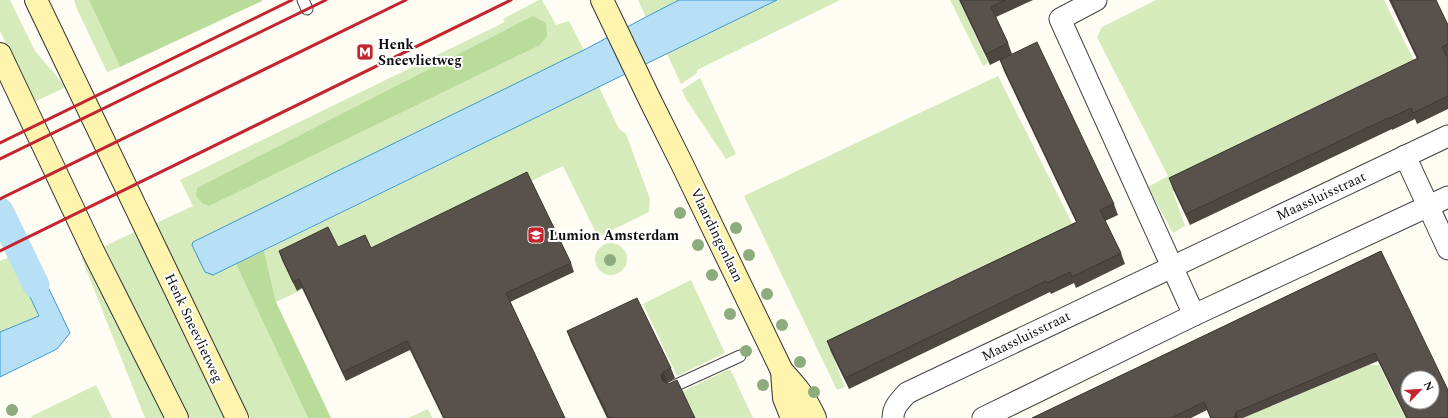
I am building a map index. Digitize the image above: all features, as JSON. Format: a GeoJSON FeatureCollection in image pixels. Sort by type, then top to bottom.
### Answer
{"type":"FeatureCollection","features":[{"type":"Feature","properties":{"kind":"main road","name":"Henk Sneevlietweg"},"geometry":{"type":"LineString","coordinates":[[36,0],[237,418]]}},
{"type":"Feature","properties":{"kind":"main road","name":"Vlaardingenlaan"},"geometry":{"type":"LineString","coordinates":[[604,3],[782,371],[800,390],[810,405],[815,418]]}},
{"type":"Feature","properties":{"kind":"main road"},"geometry":{"type":"LineString","coordinates":[[0,54],[94,251],[178,418]]}},
{"type":"Feature","properties":{"kind":"main road","name":"Vlaardingenlaan"},"geometry":{"type":"LineString","coordinates":[[782,371],[784,398],[792,418]]}},
{"type":"Feature","properties":{"kind":"street"},"geometry":{"type":"LineString","coordinates":[[1096,0],[1060,19],[1194,315]]}},
{"type":"Feature","properties":{"kind":"street","name":"Maassluisstraat"},"geometry":{"type":"LineString","coordinates":[[893,418],[893,412],[898,402],[907,393],[1448,136]]}},
{"type":"Feature","properties":{"kind":"street"},"geometry":{"type":"LineString","coordinates":[[1405,156],[1448,249]]}},
{"type":"Feature","properties":{"kind":"street"},"geometry":{"type":"LineString","coordinates":[[983,418],[1194,315],[1448,197]]}},
{"type":"Feature","properties":{"kind":"lane"},"geometry":{"type":"LineString","coordinates":[[672,387],[740,356]]}},
{"type":"Feature","properties":{"kind":"green space"},"geometry":{"type":"Polygon","coordinates":[[[0,0],[10,0],[35,51],[66,87],[34,102],[0,31],[0,0]]]}},
{"type":"Feature","properties":{"kind":"green space"},"geometry":{"type":"Polygon","coordinates":[[[74,0],[89,0],[120,67],[107,72],[74,0]]]}},
{"type":"Feature","properties":{"kind":"green space"},"geometry":{"type":"Polygon","coordinates":[[[89,0],[262,0],[262,1],[120,67],[89,0]]]}},
{"type":"Feature","properties":{"kind":"green space"},"geometry":{"type":"Polygon","coordinates":[[[539,0],[542,0],[556,25],[569,21],[584,50],[193,242],[213,275],[236,264],[308,418],[250,418],[154,224],[193,206],[180,180],[505,22],[503,19],[539,0]]]}},
{"type":"Feature","properties":{"kind":"green space"},"geometry":{"type":"Polygon","coordinates":[[[638,0],[679,0],[646,17],[638,0]]]}},
{"type":"Feature","properties":{"kind":"green space"},"geometry":{"type":"Polygon","coordinates":[[[777,0],[840,0],[697,70],[697,73],[681,84],[667,54],[777,0]]]}},
{"type":"Feature","properties":{"kind":"green space"},"geometry":{"type":"Polygon","coordinates":[[[950,0],[959,0],[988,63],[983,66],[950,0]]]}},
{"type":"Feature","properties":{"kind":"green space"},"geometry":{"type":"Polygon","coordinates":[[[1156,0],[1384,0],[1418,69],[1178,182],[1173,192],[1185,226],[1173,233],[1148,187],[1168,176],[1097,37],[1102,27],[1156,0]]]}},
{"type":"Feature","properties":{"kind":"green space"},"geometry":{"type":"Polygon","coordinates":[[[533,16],[546,23],[547,36],[540,45],[209,206],[202,203],[196,196],[197,188],[533,16]]]}},
{"type":"Feature","properties":{"kind":"green space"},"geometry":{"type":"Polygon","coordinates":[[[998,76],[1074,227],[829,347],[845,387],[837,390],[744,196],[998,76]]]}},
{"type":"Feature","properties":{"kind":"green space"},"geometry":{"type":"Polygon","coordinates":[[[700,78],[736,154],[726,159],[686,99],[682,90],[700,78]]]}},
{"type":"Feature","properties":{"kind":"green space"},"geometry":{"type":"Polygon","coordinates":[[[599,87],[619,129],[626,134],[650,199],[649,212],[598,237],[563,166],[276,302],[264,251],[599,87]]]}},
{"type":"Feature","properties":{"kind":"green space"},"geometry":{"type":"Polygon","coordinates":[[[139,230],[229,418],[187,418],[179,407],[105,246],[139,230]]]}},
{"type":"Feature","properties":{"kind":"green space"},"geometry":{"type":"Polygon","coordinates":[[[608,243],[614,243],[624,250],[627,259],[626,265],[620,272],[614,275],[608,275],[598,268],[595,262],[595,256],[602,246],[608,243]]]}},
{"type":"Feature","properties":{"kind":"green space"},"geometry":{"type":"Polygon","coordinates":[[[264,251],[276,302],[331,418],[308,418],[236,264],[264,251]]]}},
{"type":"Feature","properties":{"kind":"green space"},"geometry":{"type":"Polygon","coordinates":[[[91,254],[170,418],[145,418],[82,259],[91,254]]]}},
{"type":"Feature","properties":{"kind":"green space"},"geometry":{"type":"Polygon","coordinates":[[[11,256],[39,316],[0,332],[0,261],[11,256]]]}},
{"type":"Feature","properties":{"kind":"green space"},"geometry":{"type":"Polygon","coordinates":[[[691,280],[725,353],[677,376],[643,304],[691,280]]]}},
{"type":"Feature","properties":{"kind":"green space"},"geometry":{"type":"Polygon","coordinates":[[[1369,365],[1379,365],[1405,418],[1243,418],[1369,365]]]}},
{"type":"Feature","properties":{"kind":"green space"},"geometry":{"type":"Polygon","coordinates":[[[730,369],[753,418],[694,418],[681,392],[730,369]]]}},
{"type":"Feature","properties":{"kind":"green space"},"geometry":{"type":"Polygon","coordinates":[[[96,385],[112,418],[31,418],[32,416],[96,385]]]}},
{"type":"Feature","properties":{"kind":"green space"},"geometry":{"type":"Polygon","coordinates":[[[428,409],[432,418],[408,418],[428,409]]]}},
{"type":"Feature","properties":{"kind":"water"},"geometry":{"type":"Polygon","coordinates":[[[679,0],[777,0],[213,275],[205,272],[192,245],[193,242],[584,50],[679,0]]]}},
{"type":"Feature","properties":{"kind":"water"},"geometry":{"type":"Polygon","coordinates":[[[29,247],[70,333],[57,349],[0,377],[0,332],[39,316],[11,256],[29,247]]]}},
{"type":"Feature","properties":{"kind":"building"},"geometry":{"type":"Polygon","coordinates":[[[960,0],[1005,0],[991,7],[1008,43],[986,54],[960,0]]]}},
{"type":"Feature","properties":{"kind":"building"},"geometry":{"type":"Polygon","coordinates":[[[1391,0],[1436,0],[1448,25],[1448,44],[1442,47],[1448,59],[1448,96],[1413,113],[1411,108],[1388,118],[1186,214],[1169,178],[1418,58],[1391,0]]]}},
{"type":"Feature","properties":{"kind":"building"},"geometry":{"type":"Polygon","coordinates":[[[1037,42],[1114,204],[1100,210],[1121,253],[1072,277],[1070,272],[1047,283],[1046,281],[845,378],[827,341],[1077,222],[1000,60],[1037,42]]]}},
{"type":"Feature","properties":{"kind":"building"},"geometry":{"type":"Polygon","coordinates":[[[527,172],[571,263],[506,293],[565,418],[444,418],[407,341],[343,372],[299,279],[293,282],[279,251],[328,227],[338,247],[365,235],[371,248],[527,172]]]}},
{"type":"Feature","properties":{"kind":"building"},"geometry":{"type":"Polygon","coordinates":[[[1381,251],[1438,370],[1400,370],[1400,404],[1375,353],[1236,412],[1234,418],[1211,418],[1204,402],[1171,418],[1032,418],[1381,251]]]}},
{"type":"Feature","properties":{"kind":"building"},"geometry":{"type":"Polygon","coordinates":[[[637,298],[671,368],[663,372],[661,376],[662,380],[668,384],[677,380],[695,418],[609,418],[567,331],[637,298]]]}},
{"type":"Feature","properties":{"kind":"building"},"geometry":{"type":"Polygon","coordinates":[[[1440,373],[1448,390],[1448,418],[1407,418],[1403,410],[1440,410],[1440,373]]]}},
{"type":"Feature","properties":{"kind":"waterway"},"geometry":{"type":"LineString","coordinates":[[0,211],[36,285]]}},
{"type":"Feature","properties":{"kind":"railway"},"geometry":{"type":"LineString","coordinates":[[0,143],[292,0]]}},
{"type":"Feature","properties":{"kind":"railway"},"geometry":{"type":"LineString","coordinates":[[0,159],[326,0]]}},
{"type":"Feature","properties":{"kind":"railway"},"geometry":{"type":"LineString","coordinates":[[0,199],[406,0]]}},
{"type":"Feature","properties":{"kind":"railway"},"geometry":{"type":"LineString","coordinates":[[0,251],[511,0]]}},
{"type":"Feature","properties":{"kind":"place","name":"Henk Sneevlietweg"},"geometry":{"type":"Point","coordinates":[365,52]}},
{"type":"Feature","properties":{"kind":"place","name":"Lumion Amsterdam"},"geometry":{"type":"Point","coordinates":[536,235]}}]}
